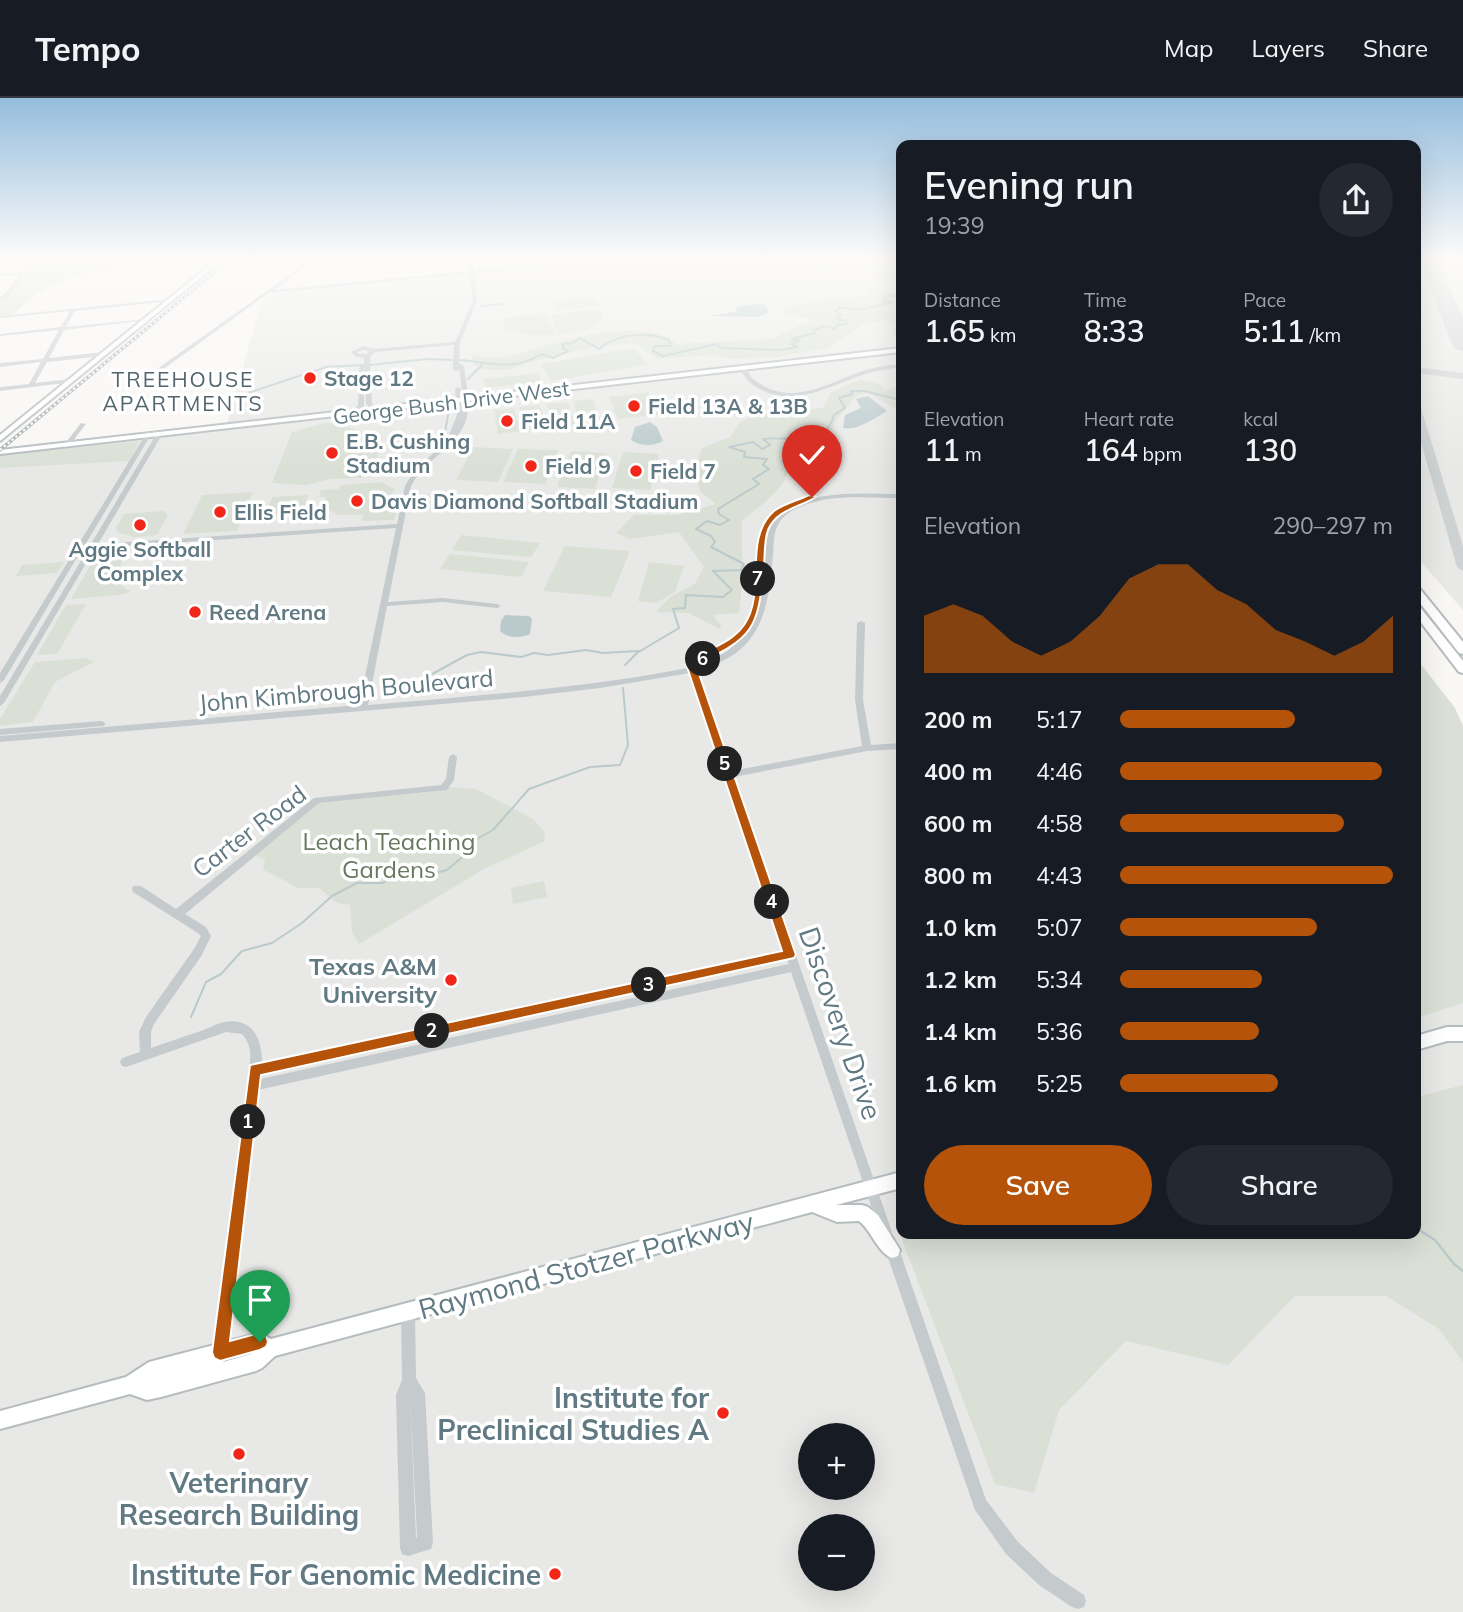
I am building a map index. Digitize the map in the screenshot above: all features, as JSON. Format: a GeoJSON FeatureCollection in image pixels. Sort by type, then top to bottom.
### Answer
{"type":"FeatureCollection","features":[{"type":"Feature","properties":{"kind":"highway"},"geometry":{"type":"LineString","coordinates":[[1421,597],[1463,650]]}},
{"type":"Feature","properties":{"kind":"highway"},"geometry":{"type":"LineString","coordinates":[[1421,616],[1463,670]]}},
{"type":"Feature","properties":{"kind":"main road"},"geometry":{"type":"LineString","coordinates":[[0,439],[137,328]]}},
{"type":"Feature","properties":{"kind":"main road","name":"George Bush Drive West"},"geometry":{"type":"LineString","coordinates":[[0,449],[67,444],[307,415],[717,372],[896,350]]}},
{"type":"Feature","properties":{"kind":"main road","name":"George Bush Drive West"},"geometry":{"type":"LineString","coordinates":[[153,434],[896,350]]}},
{"type":"Feature","properties":{"kind":"main road"},"geometry":{"type":"LineString","coordinates":[[276,422],[307,415]]}},
{"type":"Feature","properties":{"kind":"main road"},"geometry":{"type":"LineString","coordinates":[[1447,1034],[1463,1023]]}},
{"type":"Feature","properties":{"kind":"main road"},"geometry":{"type":"LineString","coordinates":[[1421,1042],[1447,1034],[1463,1034]]}},
{"type":"Feature","properties":{"kind":"main road","name":"Raymond Stotzer Parkway"},"geometry":{"type":"LineString","coordinates":[[130,1385],[147,1391],[161,1388],[256,1362],[270,1348],[896,1181]]}},
{"type":"Feature","properties":{"kind":"main road"},"geometry":{"type":"LineString","coordinates":[[812,1204],[837,1214],[855,1211],[867,1216],[892,1251]]}},
{"type":"Feature","properties":{"kind":"main road","name":"Raymond Stotzer Parkway"},"geometry":{"type":"LineString","coordinates":[[0,1420],[130,1385],[149,1371],[220,1352],[260,1342],[270,1348]]}},
{"type":"Feature","properties":{"kind":"main road"},"geometry":{"type":"LineString","coordinates":[[161,1388],[178,1373],[210,1364],[220,1352]]}},
{"type":"Feature","properties":{"kind":"street"},"geometry":{"type":"LineString","coordinates":[[31,386],[63,328]]}},
{"type":"Feature","properties":{"kind":"street"},"geometry":{"type":"LineString","coordinates":[[1,336],[67,328]]}},
{"type":"Feature","properties":{"kind":"street"},"geometry":{"type":"LineString","coordinates":[[149,377],[218,328]]}},
{"type":"Feature","properties":{"kind":"street"},"geometry":{"type":"LineString","coordinates":[[364,706],[412,478],[447,444],[460,415],[463,399],[457,343],[463,328]]}},
{"type":"Feature","properties":{"kind":"street"},"geometry":{"type":"LineString","coordinates":[[374,351],[364,348],[354,352],[364,356],[374,351],[457,343]]}},
{"type":"Feature","properties":{"kind":"street"},"geometry":{"type":"LineString","coordinates":[[0,365],[104,354]]}},
{"type":"Feature","properties":{"kind":"street"},"geometry":{"type":"LineString","coordinates":[[356,410],[361,406],[365,391],[364,356]]}},
{"type":"Feature","properties":{"kind":"street"},"geometry":{"type":"LineString","coordinates":[[750,378],[754,370],[762,366]]}},
{"type":"Feature","properties":{"kind":"street"},"geometry":{"type":"LineString","coordinates":[[744,367],[750,378]]}},
{"type":"Feature","properties":{"kind":"street"},"geometry":{"type":"LineString","coordinates":[[717,372],[737,372],[775,393],[805,395],[867,372],[896,367]]}},
{"type":"Feature","properties":{"kind":"street"},"geometry":{"type":"LineString","coordinates":[[0,389],[71,381]]}},
{"type":"Feature","properties":{"kind":"street"},"geometry":{"type":"LineString","coordinates":[[365,391],[373,408]]}},
{"type":"Feature","properties":{"kind":"street"},"geometry":{"type":"LineString","coordinates":[[67,444],[83,424]]}},
{"type":"Feature","properties":{"kind":"street"},"geometry":{"type":"LineString","coordinates":[[0,703],[93,547],[131,480],[153,434]]}},
{"type":"Feature","properties":{"kind":"street"},"geometry":{"type":"LineString","coordinates":[[0,680],[153,434]]}},
{"type":"Feature","properties":{"kind":"street"},"geometry":{"type":"LineString","coordinates":[[122,481],[131,480]]}},
{"type":"Feature","properties":{"kind":"street","name":"John Kimbrough Boulevard"},"geometry":{"type":"LineString","coordinates":[[0,732],[140,724],[547,692],[692,667],[729,653],[744,642],[764,605],[762,577],[770,535],[782,515],[810,502],[896,494]]}},
{"type":"Feature","properties":{"kind":"street"},"geometry":{"type":"LineString","coordinates":[[81,547],[401,526]]}},
{"type":"Feature","properties":{"kind":"street"},"geometry":{"type":"LineString","coordinates":[[385,604],[443,600],[496,606]]}},
{"type":"Feature","properties":{"kind":"street"},"geometry":{"type":"LineString","coordinates":[[860,623],[859,700],[867,748]]}},
{"type":"Feature","properties":{"kind":"street"},"geometry":{"type":"LineString","coordinates":[[13,658],[27,659]]}},
{"type":"Feature","properties":{"kind":"street","name":"Discovery Drive"},"geometry":{"type":"LineString","coordinates":[[692,667],[980,1505],[1012,1548],[1045,1579],[1078,1601]]}},
{"type":"Feature","properties":{"kind":"street","name":"John Kimbrough Boulevard"},"geometry":{"type":"LineString","coordinates":[[0,739],[140,724]]}},
{"type":"Feature","properties":{"kind":"street"},"geometry":{"type":"LineString","coordinates":[[729,775],[867,748],[896,746]]}},
{"type":"Feature","properties":{"kind":"street","name":"Carter Road"},"geometry":{"type":"LineString","coordinates":[[177,914],[317,800],[444,788],[450,780],[453,757]]}},
{"type":"Feature","properties":{"kind":"street"},"geometry":{"type":"LineString","coordinates":[[137,889],[202,930],[206,936],[198,952],[149,1021],[145,1032],[146,1055]]}},
{"type":"Feature","properties":{"kind":"street"},"geometry":{"type":"LineString","coordinates":[[255,1070],[719,970],[792,961]]}},
{"type":"Feature","properties":{"kind":"street"},"geometry":{"type":"LineString","coordinates":[[253,1086],[722,982],[792,961]]}},
{"type":"Feature","properties":{"kind":"street"},"geometry":{"type":"LineString","coordinates":[[719,970],[722,982]]}},
{"type":"Feature","properties":{"kind":"street"},"geometry":{"type":"LineString","coordinates":[[126,1062],[226,1027],[245,1029],[256,1044],[220,1352]]}},
{"type":"Feature","properties":{"kind":"street"},"geometry":{"type":"LineString","coordinates":[[408,1313],[409,1380],[403,1395],[408,1548],[425,1543],[418,1393],[409,1380]]}},
{"type":"Feature","properties":{"kind":"shaded area","name":"Texas A&M University"},"geometry":{"type":"Polygon","coordinates":[[[254,328],[896,328],[896,1239],[1421,1239],[1421,665],[1463,726],[1463,1612],[0,1612],[0,453],[81,447],[225,430],[254,328]]]}},
{"type":"Feature","properties":{"kind":"shaded area"},"geometry":{"type":"Polygon","coordinates":[[[1421,328],[1463,328],[1463,610],[1421,562],[1421,328]]]}},
{"type":"Feature","properties":{"kind":"shaded area"},"geometry":{"type":"Polygon","coordinates":[[[868,396],[887,411],[861,426],[843,428],[845,415],[861,408],[856,399],[868,396]]]}},
{"type":"Feature","properties":{"kind":"shaded area"},"geometry":{"type":"Polygon","coordinates":[[[650,422],[657,427],[663,441],[647,445],[631,440],[635,427],[650,422]]]}},
{"type":"Feature","properties":{"kind":"shaded area"},"geometry":{"type":"Polygon","coordinates":[[[505,615],[529,616],[532,619],[530,634],[515,637],[500,631],[505,615]]]}},
{"type":"Feature","properties":{"kind":"green space"},"geometry":{"type":"Polygon","coordinates":[[[553,328],[555,335],[531,335],[506,329],[553,328]]]}},
{"type":"Feature","properties":{"kind":"green space"},"geometry":{"type":"Polygon","coordinates":[[[556,328],[590,328],[584,330],[558,335],[556,328]]]}},
{"type":"Feature","properties":{"kind":"green space"},"geometry":{"type":"Polygon","coordinates":[[[795,328],[858,328],[828,348],[777,357],[731,359],[715,355],[658,359],[635,343],[606,345],[541,359],[509,370],[484,370],[473,365],[472,355],[506,357],[573,339],[630,330],[663,336],[676,344],[772,339],[795,328]]]}},
{"type":"Feature","properties":{"kind":"green space"},"geometry":{"type":"Polygon","coordinates":[[[634,348],[647,364],[552,381],[541,364],[634,348]]]}},
{"type":"Feature","properties":{"kind":"green space"},"geometry":{"type":"Polygon","coordinates":[[[539,373],[541,382],[485,388],[484,379],[539,373]]]}},
{"type":"Feature","properties":{"kind":"green space"},"geometry":{"type":"Polygon","coordinates":[[[862,379],[881,385],[884,391],[896,387],[896,409],[869,393],[857,395],[837,419],[830,435],[791,449],[792,460],[784,481],[769,499],[742,520],[739,613],[713,615],[722,627],[719,629],[689,613],[656,612],[670,597],[695,584],[704,567],[679,532],[630,539],[616,533],[634,515],[676,515],[716,504],[701,492],[690,465],[696,463],[702,448],[730,437],[740,422],[767,411],[823,408],[831,392],[862,379]]]}},
{"type":"Feature","properties":{"kind":"green space","name":"Field 13A & 13B"},"geometry":{"type":"Polygon","coordinates":[[[648,392],[658,415],[618,419],[609,397],[648,392]]]}},
{"type":"Feature","properties":{"kind":"green space"},"geometry":{"type":"Polygon","coordinates":[[[593,399],[601,422],[580,424],[573,401],[593,399]]]}},
{"type":"Feature","properties":{"kind":"green space"},"geometry":{"type":"Polygon","coordinates":[[[568,402],[575,425],[554,427],[547,404],[568,402]]]}},
{"type":"Feature","properties":{"kind":"green space"},"geometry":{"type":"Polygon","coordinates":[[[540,405],[546,428],[525,431],[519,407],[540,405]]]}},
{"type":"Feature","properties":{"kind":"green space","name":"Field 11A"},"geometry":{"type":"Polygon","coordinates":[[[514,408],[520,431],[498,434],[494,410],[514,408]]]}},
{"type":"Feature","properties":{"kind":"green space","name":"E.B. Cushing Stadium"},"geometry":{"type":"Polygon","coordinates":[[[324,423],[336,423],[371,434],[370,441],[381,444],[375,464],[362,468],[361,478],[331,479],[306,485],[272,483],[292,432],[324,423]]]}},
{"type":"Feature","properties":{"kind":"green space"},"geometry":{"type":"Polygon","coordinates":[[[140,441],[129,461],[0,468],[0,456],[3,454],[140,441]]]}},
{"type":"Feature","properties":{"kind":"green space"},"geometry":{"type":"Polygon","coordinates":[[[473,447],[513,449],[498,482],[456,480],[473,447]]]}},
{"type":"Feature","properties":{"kind":"green space","name":"Field 9"},"geometry":{"type":"Polygon","coordinates":[[[518,449],[559,450],[545,484],[503,482],[518,449]]]}},
{"type":"Feature","properties":{"kind":"green space"},"geometry":{"type":"Polygon","coordinates":[[[571,451],[607,453],[595,489],[557,487],[571,451]]]}},
{"type":"Feature","properties":{"kind":"green space","name":"Field 7"},"geometry":{"type":"Polygon","coordinates":[[[623,452],[659,454],[650,490],[612,488],[623,452]]]}},
{"type":"Feature","properties":{"kind":"green space","name":"Davis Diamond Softball Stadium"},"geometry":{"type":"Polygon","coordinates":[[[381,482],[396,490],[392,492],[389,503],[399,503],[394,520],[362,521],[363,515],[338,515],[324,507],[326,497],[319,497],[321,490],[339,489],[340,485],[381,482]]]}},
{"type":"Feature","properties":{"kind":"green space","name":"Ellis Field"},"geometry":{"type":"Polygon","coordinates":[[[253,492],[237,531],[183,534],[202,495],[253,492]]]}},
{"type":"Feature","properties":{"kind":"green space"},"geometry":{"type":"Polygon","coordinates":[[[308,495],[301,516],[264,518],[272,497],[308,495]]]}},
{"type":"Feature","properties":{"kind":"green space","name":"Aggie Softball Complex"},"geometry":{"type":"Polygon","coordinates":[[[163,511],[168,515],[157,535],[134,537],[117,532],[116,528],[124,514],[163,511]]]}},
{"type":"Feature","properties":{"kind":"green space"},"geometry":{"type":"Polygon","coordinates":[[[461,535],[540,543],[531,557],[452,550],[461,535]]]}},
{"type":"Feature","properties":{"kind":"green space"},"geometry":{"type":"Polygon","coordinates":[[[565,546],[630,551],[611,597],[543,591],[565,546]]]}},
{"type":"Feature","properties":{"kind":"green space"},"geometry":{"type":"Polygon","coordinates":[[[130,548],[112,579],[131,592],[71,599],[99,550],[130,548]]]}},
{"type":"Feature","properties":{"kind":"green space"},"geometry":{"type":"Polygon","coordinates":[[[450,554],[529,562],[521,577],[440,569],[450,554]]]}},
{"type":"Feature","properties":{"kind":"green space"},"geometry":{"type":"Polygon","coordinates":[[[64,562],[57,573],[16,576],[22,565],[64,562]]]}},
{"type":"Feature","properties":{"kind":"green space"},"geometry":{"type":"Polygon","coordinates":[[[649,562],[684,566],[675,592],[656,603],[638,601],[649,562]]]}},
{"type":"Feature","properties":{"kind":"green space"},"geometry":{"type":"Polygon","coordinates":[[[86,604],[57,654],[37,655],[66,605],[86,604]]]}},
{"type":"Feature","properties":{"kind":"green space"},"geometry":{"type":"Polygon","coordinates":[[[86,658],[94,662],[55,682],[33,722],[0,726],[0,719],[35,662],[86,658]]]}},
{"type":"Feature","properties":{"kind":"green space"},"geometry":{"type":"Polygon","coordinates":[[[1421,664],[1455,708],[1463,726],[1463,1003],[1421,1016],[1421,664]]]}},
{"type":"Feature","properties":{"kind":"green space","name":"Leach Teaching Gardens"},"geometry":{"type":"Polygon","coordinates":[[[448,787],[476,789],[533,819],[544,831],[545,841],[484,869],[359,944],[352,932],[350,905],[337,903],[319,888],[297,888],[263,870],[265,860],[254,855],[319,803],[440,791],[448,787]]]}},
{"type":"Feature","properties":{"kind":"green space"},"geometry":{"type":"Polygon","coordinates":[[[544,881],[547,897],[513,904],[511,888],[544,881]]]}},
{"type":"Feature","properties":{"kind":"green space"},"geometry":{"type":"Polygon","coordinates":[[[1463,1085],[1463,1362],[1439,1329],[1386,1296],[1295,1296],[1228,1365],[1126,1341],[1059,1410],[1034,1493],[995,1484],[902,1239],[1421,1239],[1421,1096],[1463,1085]]]}},
{"type":"Feature","properties":{"kind":"waterway"},"geometry":{"type":"LineString","coordinates":[[460,360],[491,364],[522,363],[541,354],[553,358],[568,351],[563,348],[563,344],[573,343],[580,338],[599,349],[632,335],[651,335],[669,340],[671,346],[655,346],[653,351],[663,356],[717,344],[721,348],[780,350],[798,347],[791,344],[799,341],[792,339],[815,333],[814,330],[819,328]]}},
{"type":"Feature","properties":{"kind":"waterway"},"geometry":{"type":"LineString","coordinates":[[830,328],[836,328]]}},
{"type":"Feature","properties":{"kind":"waterway"},"geometry":{"type":"LineString","coordinates":[[370,365],[427,359],[454,360]]}},
{"type":"Feature","properties":{"kind":"waterway"},"geometry":{"type":"LineString","coordinates":[[183,407],[239,396],[326,367],[364,365]]}},
{"type":"Feature","properties":{"kind":"waterway"},"geometry":{"type":"LineString","coordinates":[[468,379],[482,365]]}},
{"type":"Feature","properties":{"kind":"waterway"},"geometry":{"type":"LineString","coordinates":[[625,665],[637,653],[679,628],[673,609],[685,608],[686,595],[723,597],[732,590],[713,571],[741,570],[744,564],[711,547],[715,542],[711,536],[696,529],[707,521],[720,525],[729,520],[719,514],[718,509],[759,484],[753,479],[769,469],[763,465],[767,459],[744,457],[745,452],[729,447],[753,442],[762,449],[770,445],[763,439],[814,437],[822,433],[834,415],[845,408],[839,398],[852,394],[851,391],[864,391],[896,399]]}},
{"type":"Feature","properties":{"kind":"waterway"},"geometry":{"type":"LineString","coordinates":[[444,437],[450,405]]}},
{"type":"Feature","properties":{"kind":"waterway"},"geometry":{"type":"LineString","coordinates":[[401,691],[467,655],[481,652],[521,657],[534,653],[548,655],[586,650],[603,653],[639,651]]}},
{"type":"Feature","properties":{"kind":"waterway"},"geometry":{"type":"LineString","coordinates":[[191,1017],[206,982],[221,974],[242,951],[272,943],[302,923],[332,896],[357,883],[383,883],[391,878],[421,877],[447,870],[467,853],[477,839],[493,830],[529,789],[590,767],[620,765],[628,745],[623,688]]}},
{"type":"Feature","properties":{"kind":"waterway"},"geometry":{"type":"LineString","coordinates":[[1421,1231],[1435,1240],[1463,1271]]}},
{"type":"Feature","properties":{"kind":"taxiway"},"geometry":{"type":"LineString","coordinates":[[1421,371],[1463,376]]}},
{"type":"Feature","properties":{"kind":"taxiway"},"geometry":{"type":"LineString","coordinates":[[1421,425],[1463,567]]}},
{"type":"Feature","properties":{"kind":"runway"},"geometry":{"type":"LineString","coordinates":[[1456,328],[1463,344]]}},
{"type":"Feature","properties":{"kind":"railway"},"geometry":{"type":"LineString","coordinates":[[0,450],[148,328]]}},
{"type":"Feature","properties":{"kind":"place","name":"Stage 12"},"geometry":{"type":"Point","coordinates":[310,378]}},
{"type":"Feature","properties":{"kind":"place","name":"Field 13A & 13B"},"geometry":{"type":"Point","coordinates":[634,406]}},
{"type":"Feature","properties":{"kind":"place","name":"Field 11A"},"geometry":{"type":"Point","coordinates":[507,421]}},
{"type":"Feature","properties":{"kind":"place","name":"E.B. Cushing Stadium"},"geometry":{"type":"Point","coordinates":[332,453]}},
{"type":"Feature","properties":{"kind":"place","name":"Field 9"},"geometry":{"type":"Point","coordinates":[531,466]}},
{"type":"Feature","properties":{"kind":"place","name":"Field 7"},"geometry":{"type":"Point","coordinates":[636,471]}},
{"type":"Feature","properties":{"kind":"place","name":"Davis Diamond Softball Stadium"},"geometry":{"type":"Point","coordinates":[357,501]}},
{"type":"Feature","properties":{"kind":"place","name":"Ellis Field"},"geometry":{"type":"Point","coordinates":[220,512]}},
{"type":"Feature","properties":{"kind":"place","name":"Aggie Softball Complex"},"geometry":{"type":"Point","coordinates":[140,525]}},
{"type":"Feature","properties":{"kind":"place","name":"Reed Arena"},"geometry":{"type":"Point","coordinates":[195,612]}},
{"type":"Feature","properties":{"kind":"place","name":"Texas A&M University"},"geometry":{"type":"Point","coordinates":[451,980]}},
{"type":"Feature","properties":{"kind":"place","name":"Institute for Preclinical Studies A"},"geometry":{"type":"Point","coordinates":[723,1413]}},
{"type":"Feature","properties":{"kind":"place","name":"Veterinary Research Building"},"geometry":{"type":"Point","coordinates":[239,1454]}},
{"type":"Feature","properties":{"kind":"place","name":"Institute For Genomic Medicine"},"geometry":{"type":"Point","coordinates":[555,1574]}},
{"type":"Feature","properties":{"kind":"district","name":"TREEHOUSE APARTMENTS"},"geometry":{"type":"Point","coordinates":[183,391]}},
{"type":"Feature","properties":{"kind":"route"},"geometry":{"type":"LineString","coordinates":[[260,1342],[220,1352],[255,1070],[790,955],[691,664],[731,644],[750,624],[757,604],[764,530],[778,512],[812,497]]}}]}
